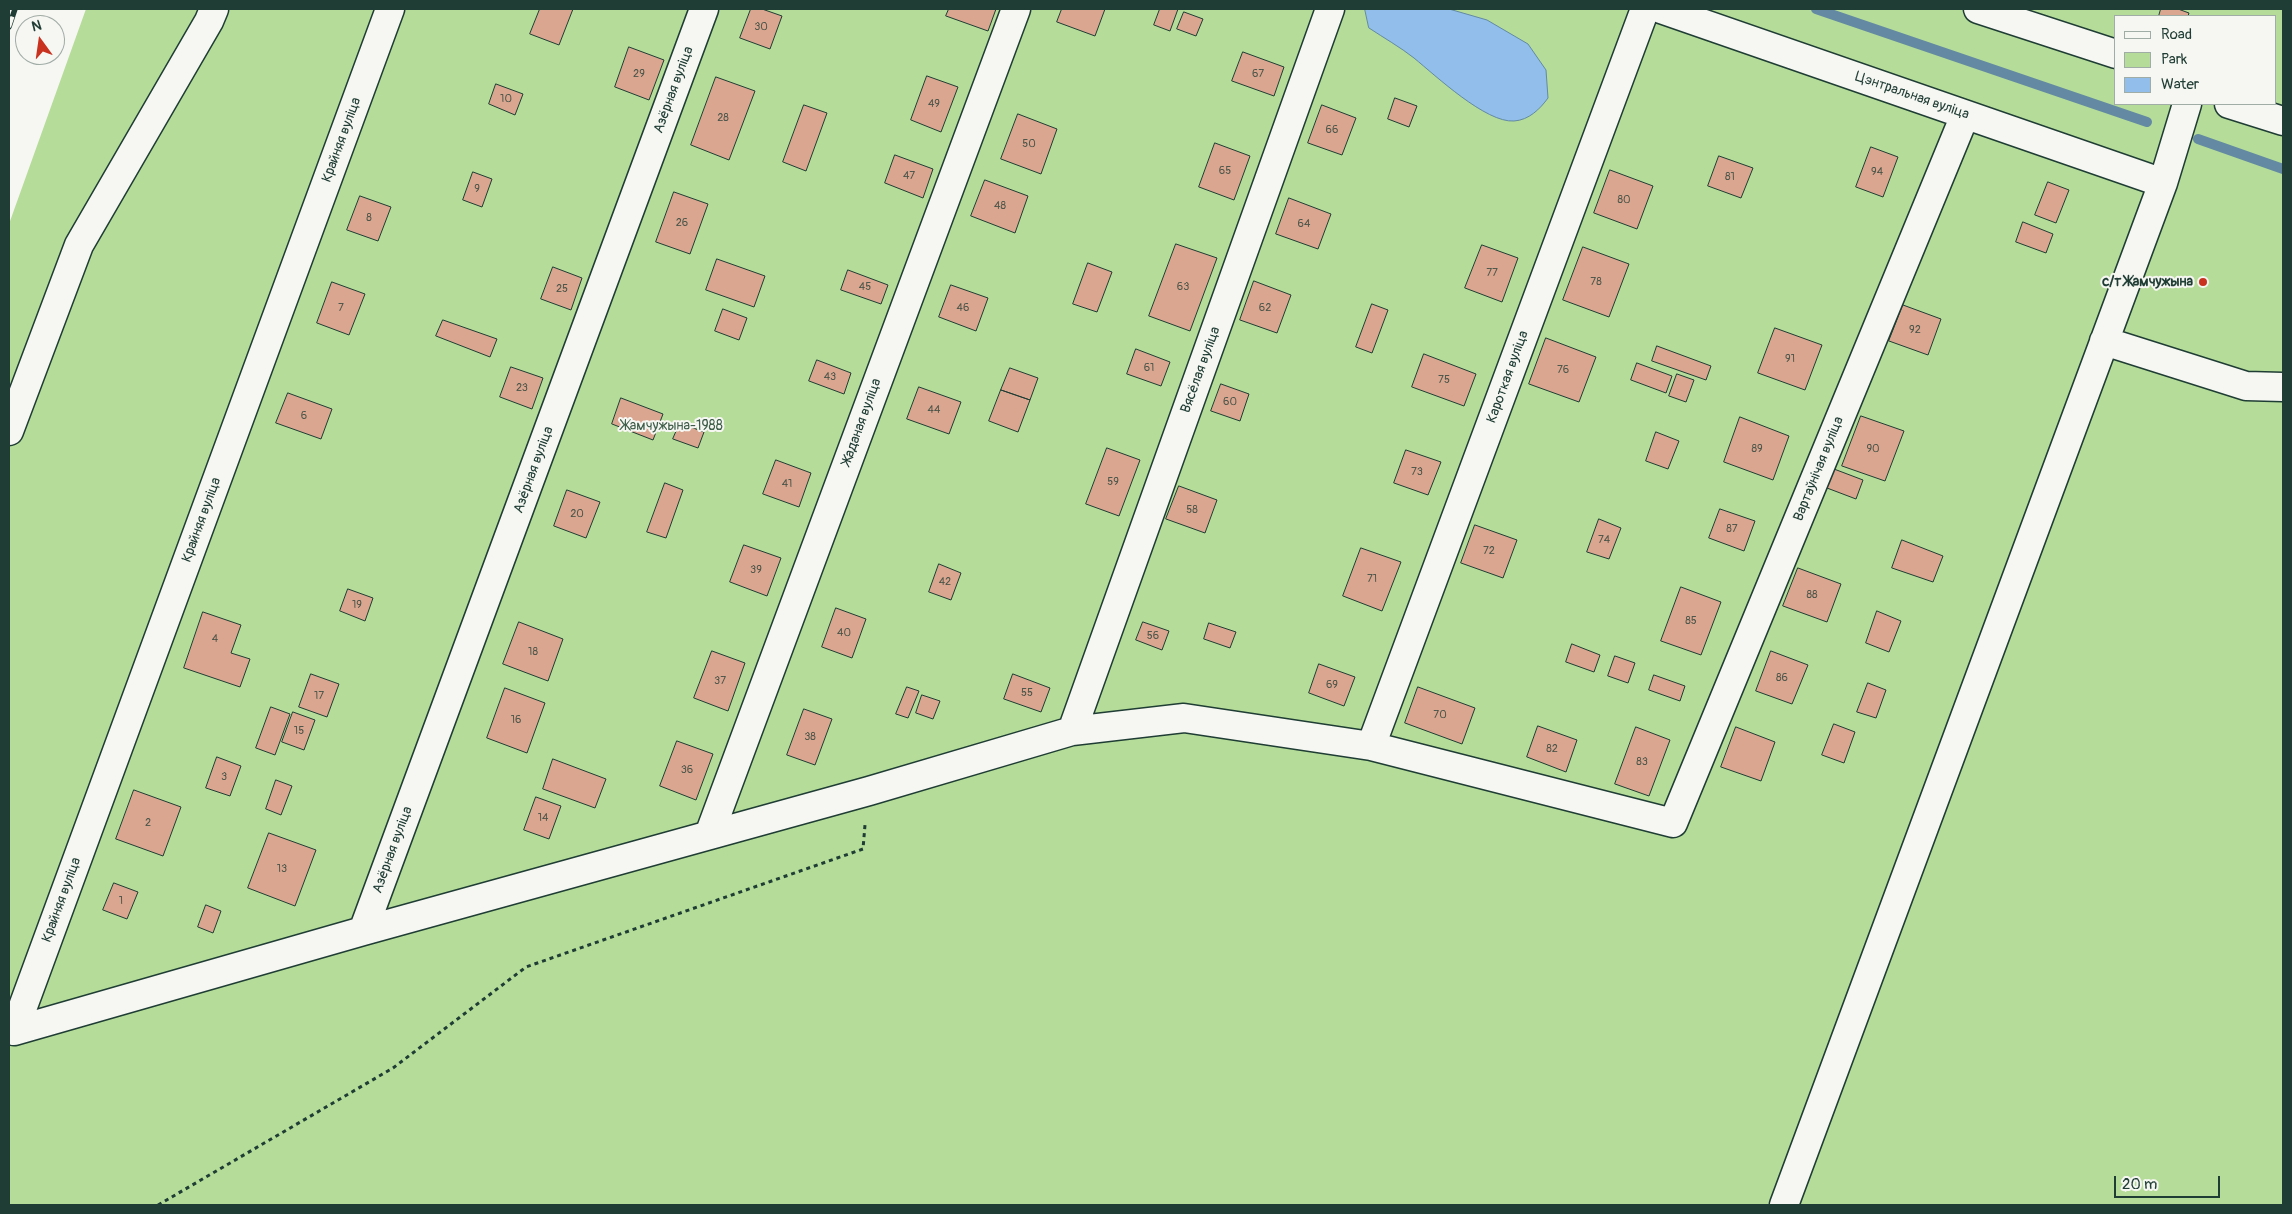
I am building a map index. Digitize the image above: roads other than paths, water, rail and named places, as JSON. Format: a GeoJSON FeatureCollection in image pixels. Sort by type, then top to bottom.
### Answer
{"type":"FeatureCollection","features":[{"type":"Feature","properties":{"kind":"street"},"geometry":{"type":"LineString","coordinates":[[9,431],[79,245],[210,21],[214,9]]}},
{"type":"Feature","properties":{"kind":"street","name":"Крайняя вуліца"},"geometry":{"type":"LineString","coordinates":[[363,931],[14,1031],[390,9]]}},
{"type":"Feature","properties":{"kind":"street","name":"Азёрная вуліца"},"geometry":{"type":"LineString","coordinates":[[363,931],[704,9]]}},
{"type":"Feature","properties":{"kind":"street","name":"Жаданая вуліца"},"geometry":{"type":"LineString","coordinates":[[709,835],[1016,9]]}},
{"type":"Feature","properties":{"kind":"street","name":"Вясёлая вуліца"},"geometry":{"type":"LineString","coordinates":[[1072,731],[1330,9]]}},
{"type":"Feature","properties":{"kind":"street","name":"Кароткая вуліца"},"geometry":{"type":"LineString","coordinates":[[1371,746],[1645,9]]}},
{"type":"Feature","properties":{"kind":"street","name":"Цэнтральная вуліца"},"geometry":{"type":"LineString","coordinates":[[1661,9],[2163,183]]}},
{"type":"Feature","properties":{"kind":"street"},"geometry":{"type":"LineString","coordinates":[[1978,9],[2114,53]]}},
{"type":"Feature","properties":{"kind":"street"},"geometry":{"type":"LineString","coordinates":[[1784,1205],[2163,183],[2187,105]]}},
{"type":"Feature","properties":{"kind":"street"},"geometry":{"type":"LineString","coordinates":[[2232,105],[2283,121]]}},
{"type":"Feature","properties":{"kind":"street","name":"Вартаўнічая вуліца"},"geometry":{"type":"LineString","coordinates":[[1371,746],[1672,823],[1965,115]]}},
{"type":"Feature","properties":{"kind":"street"},"geometry":{"type":"LineString","coordinates":[[2104,340],[2246,386],[2283,387]]}},
{"type":"Feature","properties":{"kind":"street"},"geometry":{"type":"LineString","coordinates":[[363,931],[709,835],[1072,731],[1184,718],[1371,746]]}},
{"type":"Feature","properties":{"kind":"water"},"geometry":{"type":"Polygon","coordinates":[[[1365,9],[1449,9],[1487,20],[1528,44],[1546,70],[1548,98],[1534,113],[1525,119],[1503,120],[1490,115],[1462,97],[1409,54],[1369,28],[1365,9]]]}},
{"type":"Feature","properties":{"kind":"waterway"},"geometry":{"type":"LineString","coordinates":[[1816,9],[2147,122]]}},
{"type":"Feature","properties":{"kind":"waterway"},"geometry":{"type":"LineString","coordinates":[[2198,139],[2283,169]]}},
{"type":"Feature","properties":{"kind":"railway"},"geometry":{"type":"LineString","coordinates":[[9,27],[15,9]]}},
{"type":"Feature","properties":{"kind":"place","name":"с/т Жамчужына"},"geometry":{"type":"Point","coordinates":[2203,282]}},
{"type":"Feature","properties":{"kind":"park label","name":"Жамчужына-1988"},"geometry":{"type":"Point","coordinates":[672,426]}}]}
